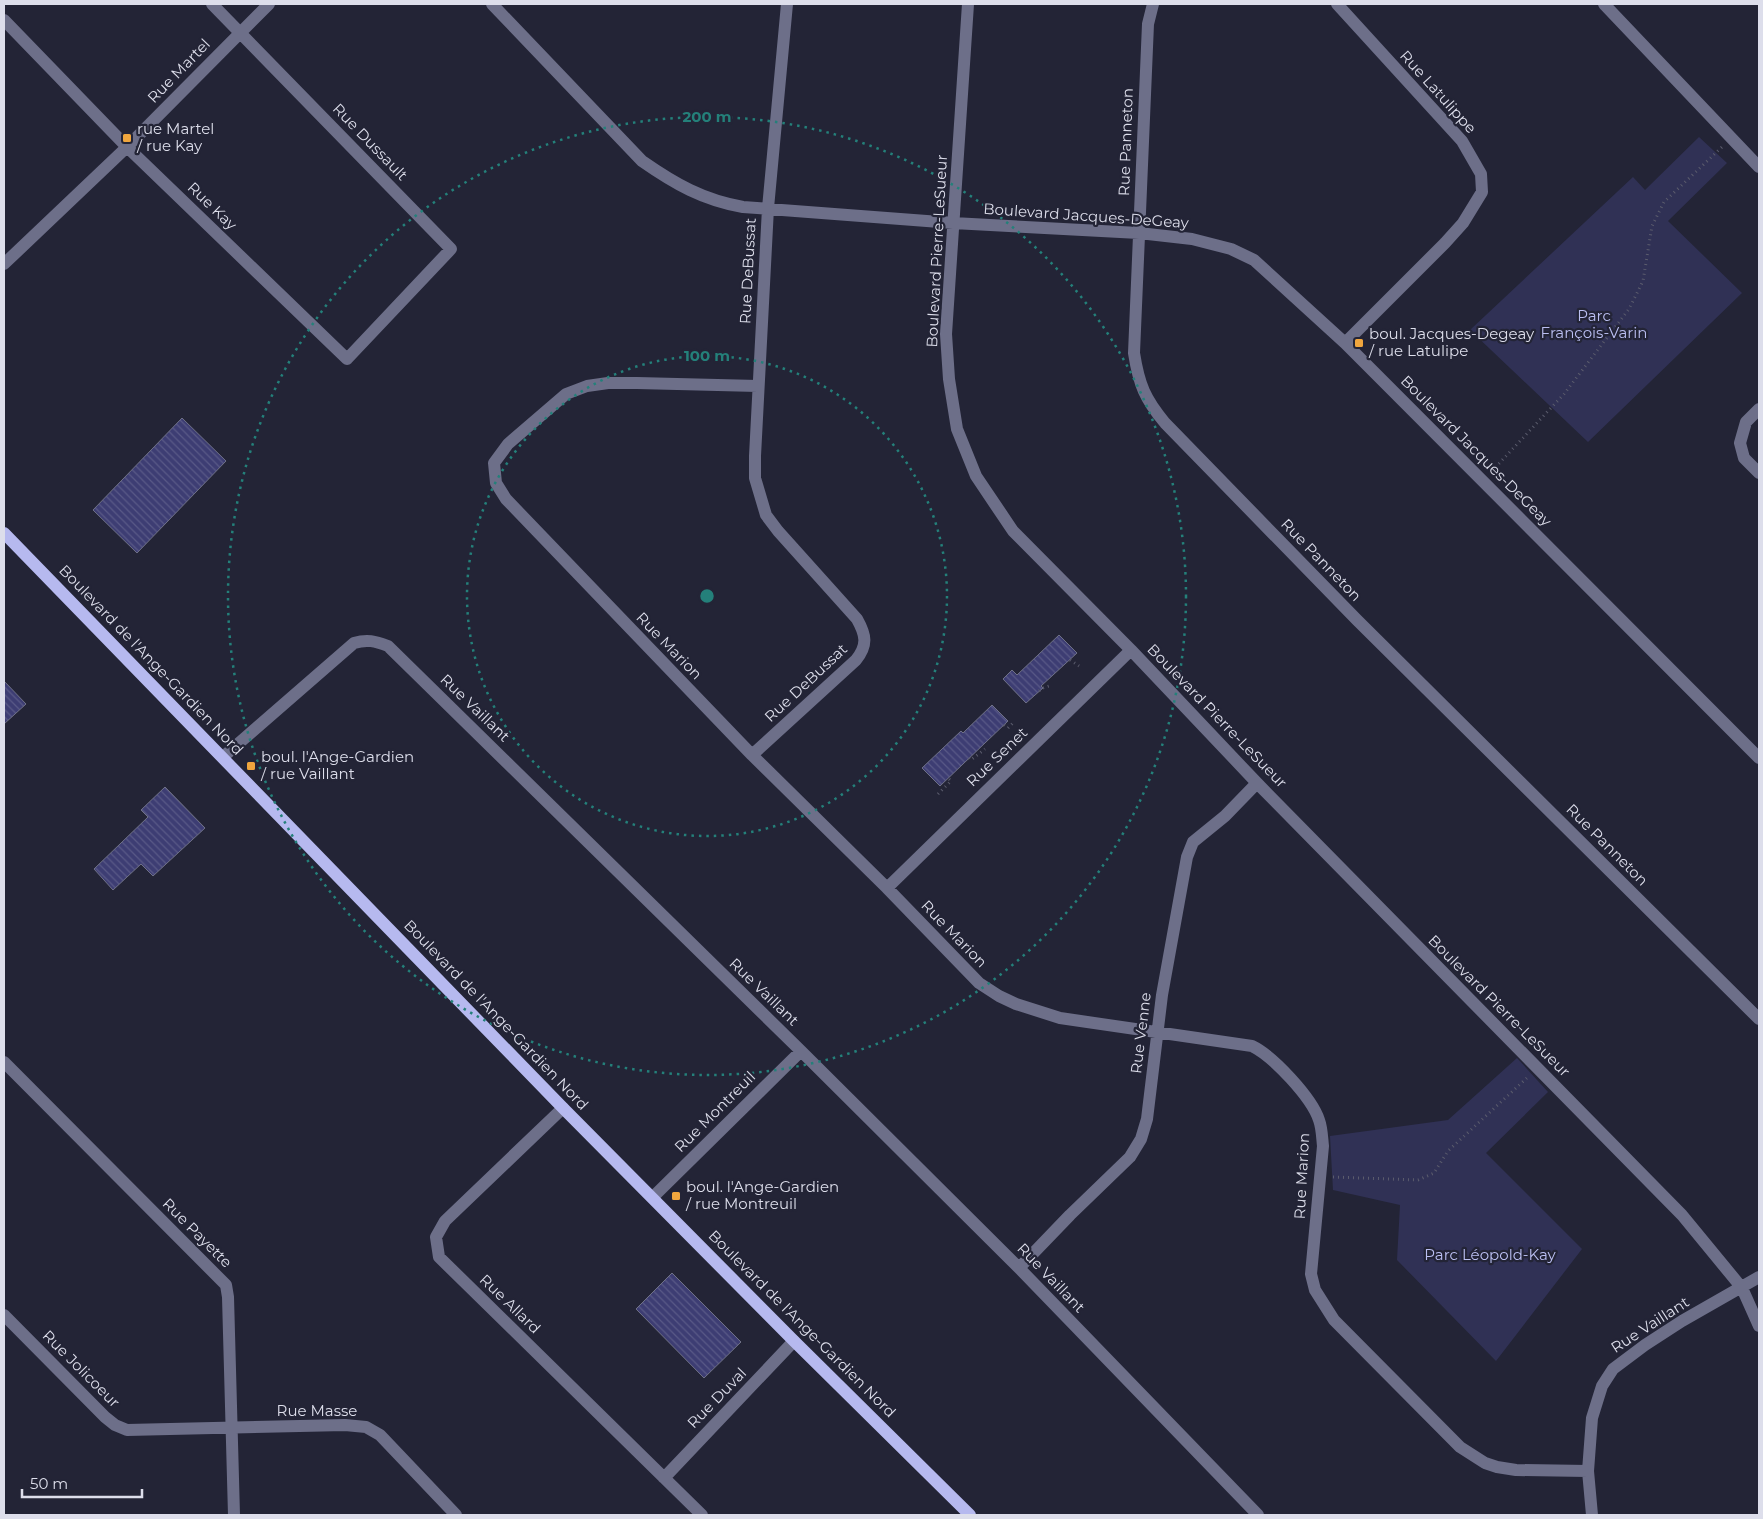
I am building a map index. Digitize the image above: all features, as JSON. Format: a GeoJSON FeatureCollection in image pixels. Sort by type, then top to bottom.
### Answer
{"type":"FeatureCollection","features":[{"type":"Feature","properties":{"kind":"main road","name":"Boulevard de l'Ange-Gardien Nord"},"geometry":{"type":"LineString","coordinates":[[4,533],[563,1108],[970,1515]]}},
{"type":"Feature","properties":{"kind":"street","name":"Rue Dussault"},"geometry":{"type":"LineString","coordinates":[[212,4],[451,249],[399,304]]}},
{"type":"Feature","properties":{"kind":"street","name":"Rue Martel"},"geometry":{"type":"LineString","coordinates":[[4,264],[128,147],[269,4]]}},
{"type":"Feature","properties":{"kind":"street","name":"Boulevard Jacques-DeGeay"},"geometry":{"type":"LineString","coordinates":[[492,4],[642,160],[670,180],[704,198],[744,207],[953,223],[1139,233],[1192,239],[1231,249],[1254,260],[1345,343],[1759,758]]}},
{"type":"Feature","properties":{"kind":"street","name":"Rue DeBussat"},"geometry":{"type":"LineString","coordinates":[[752,755],[856,660],[863,651],[865,640],[863,629],[857,619],[778,532],[766,515],[755,478],[768,208],[787,4]]}},
{"type":"Feature","properties":{"kind":"street","name":"Boulevard Pierre-LeSueur"},"geometry":{"type":"LineString","coordinates":[[968,4],[946,334],[949,379],[957,429],[976,476],[1013,531],[1131,650],[1257,783],[1682,1215],[1742,1288],[1759,1326]]}},
{"type":"Feature","properties":{"kind":"street","name":"Rue Panneton"},"geometry":{"type":"LineString","coordinates":[[1153,4],[1148,24],[1134,353],[1138,379],[1150,403],[1157,413],[1357,620],[1759,1019]]}},
{"type":"Feature","properties":{"kind":"street","name":"Rue Latulippe"},"geometry":{"type":"LineString","coordinates":[[1337,4],[1462,141],[1481,174],[1482,192],[1463,223],[1445,243],[1345,343]]}},
{"type":"Feature","properties":{"kind":"street"},"geometry":{"type":"LineString","coordinates":[[1604,4],[1759,166]]}},
{"type":"Feature","properties":{"kind":"street","name":"Rue Kay"},"geometry":{"type":"LineString","coordinates":[[4,20],[128,147],[347,359],[399,304]]}},
{"type":"Feature","properties":{"kind":"street","name":"Rue Marion"},"geometry":{"type":"LineString","coordinates":[[758,386],[637,383],[608,383],[587,386],[566,394],[508,444],[494,463],[496,483],[506,499],[752,755],[887,888],[979,983],[1016,1004],[1060,1018],[1252,1046],[1270,1057],[1302,1093],[1319,1118],[1323,1146],[1312,1274],[1316,1290],[1334,1320],[1460,1447],[1485,1463],[1516,1470],[1588,1471]]}},
{"type":"Feature","properties":{"kind":"street"},"geometry":{"type":"LineString","coordinates":[[1759,410],[1746,422],[1740,443],[1744,458],[1759,473]]}},
{"type":"Feature","properties":{"kind":"street","name":"Rue Vaillant"},"geometry":{"type":"LineString","coordinates":[[223,757],[354,643],[364,640],[375,640],[388,646],[801,1051],[1019,1268],[1258,1515]]}},
{"type":"Feature","properties":{"kind":"street","name":"Rue Senet"},"geometry":{"type":"LineString","coordinates":[[887,888],[1131,650]]}},
{"type":"Feature","properties":{"kind":"street","name":"Rue Venne"},"geometry":{"type":"LineString","coordinates":[[1019,1268],[1130,1157],[1142,1139],[1147,1119],[1157,1032],[1187,857],[1194,842],[1225,816],[1257,783]]}},
{"type":"Feature","properties":{"kind":"street","name":"Rue Montreuil"},"geometry":{"type":"LineString","coordinates":[[652,1197],[801,1051]]}},
{"type":"Feature","properties":{"kind":"street","name":"Rue Payette"},"geometry":{"type":"LineString","coordinates":[[4,1062],[226,1285],[228,1296],[234,1515]]}},
{"type":"Feature","properties":{"kind":"street","name":"Rue Allard"},"geometry":{"type":"LineString","coordinates":[[563,1108],[445,1221],[436,1237],[439,1257],[702,1515]]}},
{"type":"Feature","properties":{"kind":"street","name":"Rue Vaillant"},"geometry":{"type":"LineString","coordinates":[[1592,1515],[1588,1471],[1592,1418],[1602,1386],[1613,1368],[1682,1321],[1759,1278]]}},
{"type":"Feature","properties":{"kind":"street","name":"Rue Jolicoeur"},"geometry":{"type":"LineString","coordinates":[[4,1315],[115,1425],[127,1430],[232,1428]]}},
{"type":"Feature","properties":{"kind":"street","name":"Rue Duval"},"geometry":{"type":"LineString","coordinates":[[664,1478],[794,1341]]}},
{"type":"Feature","properties":{"kind":"street","name":"Rue Masse"},"geometry":{"type":"LineString","coordinates":[[232,1428],[345,1425],[366,1427],[380,1435],[456,1515]]}},
{"type":"Feature","properties":{"kind":"path"},"geometry":{"type":"LineString","coordinates":[[1483,481],[1564,394],[1629,309],[1643,281],[1652,226],[1664,202],[1732,138]]}},
{"type":"Feature","properties":{"kind":"path"},"geometry":{"type":"LineString","coordinates":[[1070,660],[1079,666]]}},
{"type":"Feature","properties":{"kind":"path"},"geometry":{"type":"LineString","coordinates":[[1039,691],[1049,686]]}},
{"type":"Feature","properties":{"kind":"path"},"geometry":{"type":"LineString","coordinates":[[1004,725],[1008,728],[1015,721]]}},
{"type":"Feature","properties":{"kind":"path"},"geometry":{"type":"LineString","coordinates":[[970,758],[971,760],[985,749]]}},
{"type":"Feature","properties":{"kind":"path"},"geometry":{"type":"LineString","coordinates":[[938,794],[951,781],[948,778]]}},
{"type":"Feature","properties":{"kind":"path"},"geometry":{"type":"LineString","coordinates":[[1320,1176],[1418,1180],[1426,1177],[1434,1173],[1448,1151],[1538,1068]]}},
{"type":"Feature","properties":{"kind":"green space","name":"Parc François-Varin"},"geometry":{"type":"Polygon","coordinates":[[[1699,137],[1727,163],[1668,221],[1742,293],[1588,442],[1470,330],[1633,177],[1645,190],[1699,137]]]}},
{"type":"Feature","properties":{"kind":"green space","name":"Parc Léopold-Kay"},"geometry":{"type":"Polygon","coordinates":[[[1517,1058],[1548,1092],[1486,1153],[1582,1249],[1496,1361],[1397,1260],[1400,1205],[1333,1190],[1330,1136],[1448,1120],[1517,1058]]]}},
{"type":"Feature","properties":{"kind":"building"},"geometry":{"type":"Polygon","coordinates":[[[182,418],[226,461],[137,553],[93,510],[182,418]]]}},
{"type":"Feature","properties":{"kind":"building"},"geometry":{"type":"Polygon","coordinates":[[[1059,635],[1077,653],[1041,686],[1043,688],[1026,703],[1003,679],[1012,670],[1017,675],[1059,635]]]}},
{"type":"Feature","properties":{"kind":"building"},"geometry":{"type":"Polygon","coordinates":[[[4,681],[26,704],[4,724],[4,681]]]}},
{"type":"Feature","properties":{"kind":"building"},"geometry":{"type":"Polygon","coordinates":[[[992,705],[1008,721],[940,786],[922,768],[992,705]]]}},
{"type":"Feature","properties":{"kind":"building"},"geometry":{"type":"Polygon","coordinates":[[[165,787],[205,828],[153,876],[141,864],[113,890],[94,869],[148,817],[141,810],[165,787]]]}},
{"type":"Feature","properties":{"kind":"building"},"geometry":{"type":"Polygon","coordinates":[[[672,1273],[741,1342],[704,1378],[636,1309],[672,1273]]]}},
{"type":"Feature","properties":{"kind":"place","name":"rue Martel / rue Kay"},"geometry":{"type":"Point","coordinates":[127,138]}},
{"type":"Feature","properties":{"kind":"place","name":"boul. Jacques-Degeay / rue Latulipe"},"geometry":{"type":"Point","coordinates":[1359,343]}},
{"type":"Feature","properties":{"kind":"place","name":"boul. l'Ange-Gardien / rue Vaillant"},"geometry":{"type":"Point","coordinates":[251,766]}},
{"type":"Feature","properties":{"kind":"place","name":"boul. l'Ange-Gardien / rue Montreuil"},"geometry":{"type":"Point","coordinates":[676,1196]}}]}
